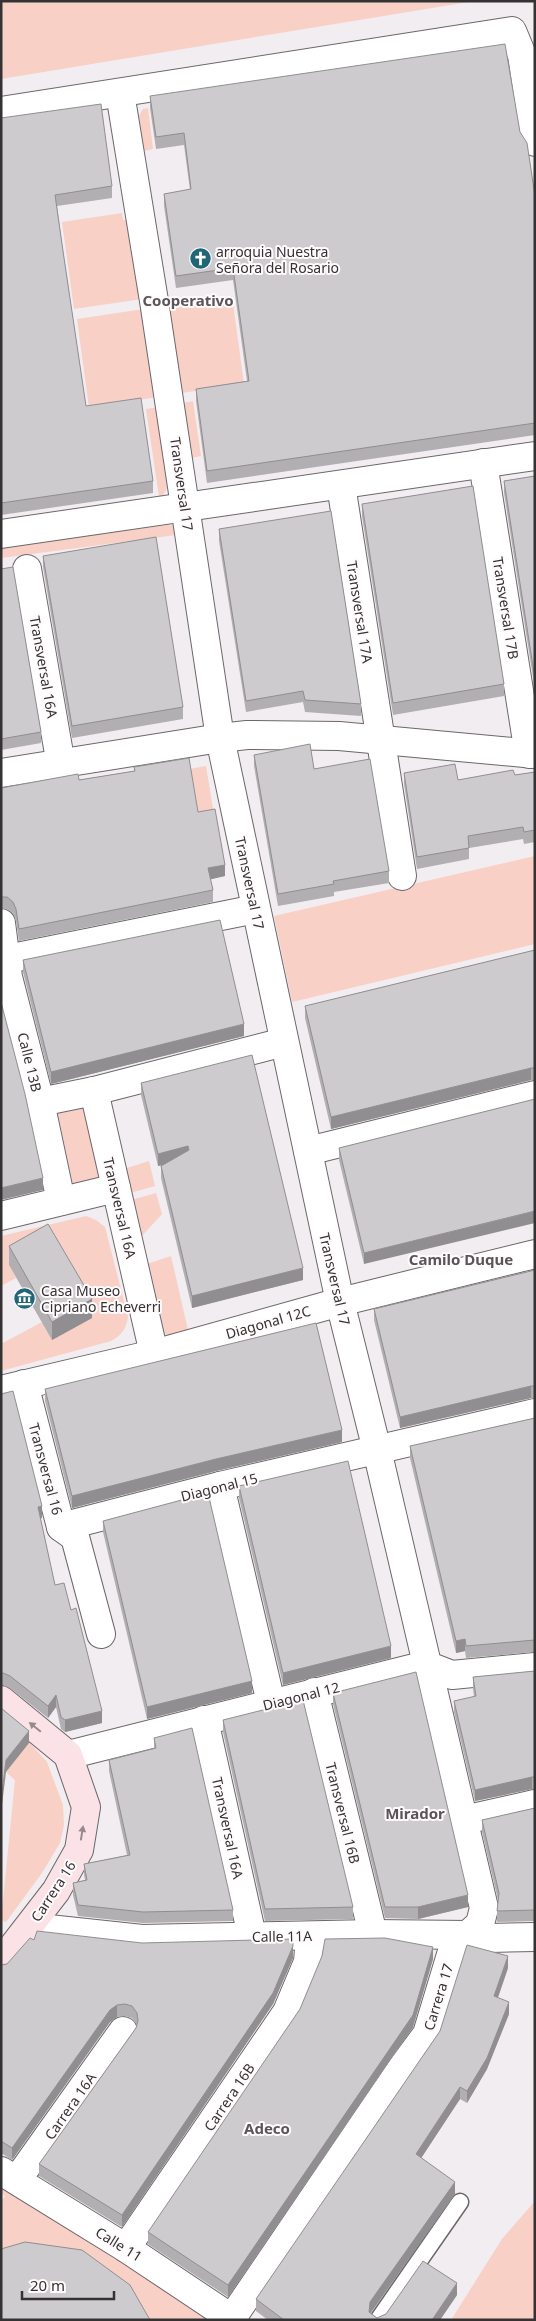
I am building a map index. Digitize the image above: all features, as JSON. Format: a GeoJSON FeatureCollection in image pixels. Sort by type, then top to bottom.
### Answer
{"type":"FeatureCollection","features":[{"type":"Feature","properties":{"kind":"street"},"geometry":{"type":"LineString","coordinates":[[1,111],[512,31],[522,55],[535,142]]}},
{"type":"Feature","properties":{"kind":"street","name":"Transversal 17"},"geometry":{"type":"LineString","coordinates":[[120,93],[186,507],[220,738],[340,1302],[377,1450],[426,1665]]}},
{"type":"Feature","properties":{"kind":"street"},"geometry":{"type":"LineString","coordinates":[[1,534],[535,456]]}},
{"type":"Feature","properties":{"kind":"street","name":"Transversal 17B"},"geometry":{"type":"LineString","coordinates":[[483,463],[532,754]]}},
{"type":"Feature","properties":{"kind":"street","name":"Transversal 17A"},"geometry":{"type":"LineString","coordinates":[[340,485],[380,740]]}},
{"type":"Feature","properties":{"kind":"street","name":"Transversal 16A"},"geometry":{"type":"LineString","coordinates":[[27,569],[61,765]]}},
{"type":"Feature","properties":{"kind":"street"},"geometry":{"type":"LineString","coordinates":[[1,773],[247,735],[339,736],[532,754]]}},
{"type":"Feature","properties":{"kind":"street"},"geometry":{"type":"LineString","coordinates":[[380,740],[402,876]]}},
{"type":"Feature","properties":{"kind":"street"},"geometry":{"type":"LineString","coordinates":[[5,971],[256,910]]}},
{"type":"Feature","properties":{"kind":"street","name":"Calle 13B"},"geometry":{"type":"LineString","coordinates":[[1,923],[5,971],[40,1102],[61,1202]]}},
{"type":"Feature","properties":{"kind":"street"},"geometry":{"type":"LineString","coordinates":[[40,1102],[284,1042]]}},
{"type":"Feature","properties":{"kind":"street","name":"Transversal 16A"},"geometry":{"type":"LineString","coordinates":[[94,1090],[154,1354]]}},
{"type":"Feature","properties":{"kind":"street"},"geometry":{"type":"LineString","coordinates":[[308,1151],[535,1095]]}},
{"type":"Feature","properties":{"kind":"street"},"geometry":{"type":"LineString","coordinates":[[1,1216],[116,1188]]}},
{"type":"Feature","properties":{"kind":"street","name":"Diagonal 12C"},"geometry":{"type":"LineString","coordinates":[[12,1387],[154,1354],[340,1302],[535,1254]]}},
{"type":"Feature","properties":{"kind":"street","name":"Transversal 16"},"geometry":{"type":"LineString","coordinates":[[12,1387],[61,1527],[75,1537],[101,1634]]}},
{"type":"Feature","properties":{"kind":"street","name":"Diagonal 15"},"geometry":{"type":"LineString","coordinates":[[61,1527],[220,1486],[535,1413]]}},
{"type":"Feature","properties":{"kind":"street"},"geometry":{"type":"LineString","coordinates":[[220,1486],[271,1703]]}},
{"type":"Feature","properties":{"kind":"street"},"geometry":{"type":"LineString","coordinates":[[426,1665],[452,1675],[535,1667]]}},
{"type":"Feature","properties":{"kind":"street","name":"Diagonal 12"},"geometry":{"type":"LineString","coordinates":[[68,1754],[426,1665]]}},
{"type":"Feature","properties":{"kind":"street","name":"Carrera 17"},"geometry":{"type":"LineString","coordinates":[[233,2319],[427,2034],[453,1948],[480,1924],[484,1908],[426,1665]]}},
{"type":"Feature","properties":{"kind":"street","name":"Transversal 16B"},"geometry":{"type":"LineString","coordinates":[[314,1692],[373,1934]]}},
{"type":"Feature","properties":{"kind":"street"},"geometry":{"type":"LineString","coordinates":[[1,1700],[68,1754]]}},
{"type":"Feature","properties":{"kind":"street","name":"Transversal 16A"},"geometry":{"type":"LineString","coordinates":[[204,1720],[252,1936]]}},
{"type":"Feature","properties":{"kind":"street","name":"Carrera 16"},"geometry":{"type":"LineString","coordinates":[[1,1962],[56,1891],[79,1850],[86,1807],[68,1754]]}},
{"type":"Feature","properties":{"kind":"street"},"geometry":{"type":"LineString","coordinates":[[464,1820],[535,1804]]}},
{"type":"Feature","properties":{"kind":"street","name":"Calle 11A"},"geometry":{"type":"LineString","coordinates":[[30,1926],[142,1940],[373,1934],[468,1935],[489,1938],[535,1937]]}},
{"type":"Feature","properties":{"kind":"street","name":"Carrera 16B"},"geometry":{"type":"LineString","coordinates":[[126,2248],[287,2012],[308,1962],[310,1936]]}},
{"type":"Feature","properties":{"kind":"street","name":"Carrera 16A"},"geometry":{"type":"LineString","coordinates":[[9,2176],[123,2031]]}},
{"type":"Feature","properties":{"kind":"street","name":"Calle 11"},"geometry":{"type":"LineString","coordinates":[[9,2176],[126,2248],[233,2319]]}},
{"type":"Feature","properties":{"kind":"lane"},"geometry":{"type":"LineString","coordinates":[[378,2320],[460,2202]]}},
{"type":"Feature","properties":{"kind":"shaded area"},"geometry":{"type":"Polygon","coordinates":[[[1,1],[475,1],[1,79],[1,1]]]}},
{"type":"Feature","properties":{"kind":"shaded area"},"geometry":{"type":"Polygon","coordinates":[[[148,108],[153,149],[144,151],[139,116],[143,109],[148,108]]]}},
{"type":"Feature","properties":{"kind":"shaded area"},"geometry":{"type":"Polygon","coordinates":[[[122,213],[123,220],[131,220],[142,299],[74,309],[62,222],[122,213]]]}},
{"type":"Feature","properties":{"kind":"shaded area"},"geometry":{"type":"Polygon","coordinates":[[[232,296],[244,384],[181,393],[169,305],[232,296]]]}},
{"type":"Feature","properties":{"kind":"shaded area"},"geometry":{"type":"Polygon","coordinates":[[[144,309],[157,397],[89,408],[77,319],[144,309]]]}},
{"type":"Feature","properties":{"kind":"shaded area"},"geometry":{"type":"Polygon","coordinates":[[[193,401],[201,456],[192,458],[183,403],[193,401]]]}},
{"type":"Feature","properties":{"kind":"shaded area"},"geometry":{"type":"Polygon","coordinates":[[[159,407],[168,487],[163,495],[159,497],[146,409],[159,407]]]}},
{"type":"Feature","properties":{"kind":"shaded area"},"geometry":{"type":"Polygon","coordinates":[[[168,525],[174,526],[176,535],[1,558],[1,547],[168,525]]]}},
{"type":"Feature","properties":{"kind":"shaded area"},"geometry":{"type":"Polygon","coordinates":[[[206,766],[215,821],[198,824],[189,769],[206,766]]]}},
{"type":"Feature","properties":{"kind":"shaded area"},"geometry":{"type":"Polygon","coordinates":[[[535,856],[535,944],[292,1002],[274,916],[535,856]]]}},
{"type":"Feature","properties":{"kind":"shaded area"},"geometry":{"type":"Polygon","coordinates":[[[85,1104],[102,1179],[69,1186],[56,1112],[85,1104]]]}},
{"type":"Feature","properties":{"kind":"shaded area"},"geometry":{"type":"Polygon","coordinates":[[[149,1161],[155,1186],[130,1193],[124,1169],[149,1161]]]}},
{"type":"Feature","properties":{"kind":"shaded area"},"geometry":{"type":"Polygon","coordinates":[[[156,1193],[162,1214],[140,1238],[131,1200],[156,1193]]]}},
{"type":"Feature","properties":{"kind":"shaded area"},"geometry":{"type":"Polygon","coordinates":[[[86,1216],[96,1220],[105,1227],[128,1317],[125,1328],[121,1334],[111,1341],[1,1371],[1,1344],[42,1322],[53,1340],[9,1265],[16,1278],[1,1286],[1,1236],[86,1216]]]}},
{"type":"Feature","properties":{"kind":"shaded area"},"geometry":{"type":"Polygon","coordinates":[[[171,1256],[188,1330],[167,1335],[163,1332],[147,1264],[171,1256]]]}},
{"type":"Feature","properties":{"kind":"shaded area"},"geometry":{"type":"Polygon","coordinates":[[[29,1742],[47,1762],[63,1805],[64,1825],[60,1843],[42,1873],[6,1922],[1,1920],[15,1780],[6,1772],[29,1742]]]}},
{"type":"Feature","properties":{"kind":"shaded area"},"geometry":{"type":"Polygon","coordinates":[[[1,2184],[120,2257],[208,2320],[139,2320],[1,2268],[1,2201],[5,2196],[1,2193],[1,2184]]]}},
{"type":"Feature","properties":{"kind":"shaded area"},"geometry":{"type":"Polygon","coordinates":[[[535,2201],[535,2320],[451,2320],[502,2239],[535,2201]]]}},
{"type":"Feature","properties":{"kind":"building"},"geometry":{"type":"Polygon","coordinates":[[[505,44],[520,132],[527,143],[535,196],[535,423],[207,471],[196,389],[249,381],[233,268],[176,276],[164,194],[191,189],[184,133],[156,137],[150,96],[505,44]]]}},
{"type":"Feature","properties":{"kind":"building"},"geometry":{"type":"Polygon","coordinates":[[[101,104],[112,186],[55,195],[86,406],[141,398],[153,481],[1,503],[1,118],[101,104]]]}},
{"type":"Feature","properties":{"kind":"building"},"geometry":{"type":"Polygon","coordinates":[[[535,476],[535,679],[504,481],[535,476]]]}},
{"type":"Feature","properties":{"kind":"building"},"geometry":{"type":"Polygon","coordinates":[[[473,486],[504,684],[393,703],[362,504],[473,486]]]}},
{"type":"Feature","properties":{"kind":"building"},"geometry":{"type":"Polygon","coordinates":[[[331,511],[361,704],[305,700],[303,691],[246,701],[219,529],[331,511]]]}},
{"type":"Feature","properties":{"kind":"building"},"geometry":{"type":"Polygon","coordinates":[[[156,537],[183,707],[72,726],[43,556],[156,537]]]}},
{"type":"Feature","properties":{"kind":"building"},"geometry":{"type":"Polygon","coordinates":[[[13,567],[41,732],[1,739],[1,569],[13,567]]]}},
{"type":"Feature","properties":{"kind":"building"},"geometry":{"type":"Polygon","coordinates":[[[310,744],[314,769],[370,759],[389,871],[333,881],[334,884],[278,894],[254,755],[310,744]]]}},
{"type":"Feature","properties":{"kind":"building"},"geometry":{"type":"Polygon","coordinates":[[[189,758],[198,812],[215,809],[225,865],[208,868],[213,890],[19,929],[13,902],[7,897],[1,897],[1,788],[78,774],[79,780],[135,771],[134,767],[189,758]]]}},
{"type":"Feature","properties":{"kind":"building"},"geometry":{"type":"Polygon","coordinates":[[[455,764],[458,780],[513,770],[515,775],[535,772],[535,830],[524,832],[523,827],[468,836],[469,848],[417,857],[404,773],[455,764]]]}},
{"type":"Feature","properties":{"kind":"building"},"geometry":{"type":"Polygon","coordinates":[[[220,920],[244,1024],[51,1072],[23,960],[220,920]]]}},
{"type":"Feature","properties":{"kind":"building"},"geometry":{"type":"Polygon","coordinates":[[[535,950],[535,1068],[331,1117],[305,1006],[535,950]]]}},
{"type":"Feature","properties":{"kind":"building"},"geometry":{"type":"Polygon","coordinates":[[[1,1002],[25,1094],[43,1178],[1,1188],[1,1002]]]}},
{"type":"Feature","properties":{"kind":"building"},"geometry":{"type":"Polygon","coordinates":[[[252,1055],[303,1268],[192,1296],[161,1166],[189,1150],[188,1146],[158,1154],[141,1083],[252,1055]]]}},
{"type":"Feature","properties":{"kind":"building"},"geometry":{"type":"Polygon","coordinates":[[[535,1099],[535,1211],[364,1253],[339,1148],[535,1099]]]}},
{"type":"Feature","properties":{"kind":"building"},"geometry":{"type":"Polygon","coordinates":[[[48,1224],[92,1299],[52,1322],[9,1246],[48,1224]]]}},
{"type":"Feature","properties":{"kind":"building"},"geometry":{"type":"Polygon","coordinates":[[[535,1270],[535,1386],[400,1417],[374,1309],[535,1270]]]}},
{"type":"Feature","properties":{"kind":"building"},"geometry":{"type":"Polygon","coordinates":[[[316,1323],[342,1430],[216,1459],[72,1496],[45,1389],[316,1323]]]}},
{"type":"Feature","properties":{"kind":"building"},"geometry":{"type":"Polygon","coordinates":[[[13,1391],[42,1506],[38,1507],[55,1585],[64,1583],[71,1610],[76,1608],[102,1711],[65,1720],[61,1717],[56,1695],[48,1706],[10,1676],[1,1673],[1,1394],[13,1391]]]}},
{"type":"Feature","properties":{"kind":"building"},"geometry":{"type":"Polygon","coordinates":[[[535,1418],[535,1640],[466,1646],[465,1639],[456,1641],[410,1446],[535,1418]]]}},
{"type":"Feature","properties":{"kind":"building"},"geometry":{"type":"Polygon","coordinates":[[[348,1461],[391,1646],[283,1673],[239,1486],[348,1461]]]}},
{"type":"Feature","properties":{"kind":"building"},"geometry":{"type":"Polygon","coordinates":[[[208,1493],[252,1681],[147,1707],[103,1521],[208,1493]]]}},
{"type":"Feature","properties":{"kind":"building"},"geometry":{"type":"Polygon","coordinates":[[[535,1671],[535,1777],[475,1790],[454,1701],[476,1696],[473,1677],[535,1671]]]}},
{"type":"Feature","properties":{"kind":"building"},"geometry":{"type":"Polygon","coordinates":[[[416,1672],[468,1895],[418,1907],[385,1907],[333,1693],[416,1672]]]}},
{"type":"Feature","properties":{"kind":"building"},"geometry":{"type":"Polygon","coordinates":[[[303,1700],[353,1907],[265,1909],[223,1720],[303,1700]]]}},
{"type":"Feature","properties":{"kind":"building"},"geometry":{"type":"Polygon","coordinates":[[[1,1708],[29,1731],[6,1760],[1,1801],[1,1708]]]}},
{"type":"Feature","properties":{"kind":"building"},"geometry":{"type":"Polygon","coordinates":[[[192,1728],[233,1910],[143,1912],[78,1905],[73,1883],[87,1880],[84,1864],[130,1855],[109,1760],[156,1748],[154,1738],[192,1728]]]}},
{"type":"Feature","properties":{"kind":"building"},"geometry":{"type":"Polygon","coordinates":[[[535,1808],[535,1910],[497,1911],[499,1893],[482,1820],[535,1808]]]}},
{"type":"Feature","properties":{"kind":"building"},"geometry":{"type":"Polygon","coordinates":[[[37,1931],[142,1943],[293,1939],[293,1946],[273,1993],[122,2215],[39,2164],[136,2028],[138,2021],[137,2013],[132,2006],[125,2004],[117,2005],[110,2010],[12,2148],[1,2141],[1,1965],[7,1964],[30,1938],[34,1940],[37,1931]]]}},
{"type":"Feature","properties":{"kind":"building"},"geometry":{"type":"Polygon","coordinates":[[[385,1938],[433,1947],[413,2015],[228,2285],[148,2232],[300,2009],[322,1956],[325,1939],[385,1938]]]}},
{"type":"Feature","properties":{"kind":"building"},"geometry":{"type":"Polygon","coordinates":[[[467,1945],[508,1956],[494,1996],[509,2002],[487,2058],[467,2091],[460,2087],[416,2154],[455,2182],[370,2302],[369,2312],[377,2318],[386,2314],[423,2261],[457,2283],[432,2320],[284,2320],[256,2299],[440,2031],[467,1945]]]}},
{"type":"Feature","properties":{"kind":"building"},"geometry":{"type":"Polygon","coordinates":[[[25,2242],[82,2250],[130,2285],[150,2320],[1,2320],[1,2249],[25,2242]]]}},
{"type":"Feature","properties":{"kind":"place","name":"arroquia Nuestra Señora del Rosario"},"geometry":{"type":"Point","coordinates":[200,259]}},
{"type":"Feature","properties":{"kind":"place","name":"Casa Museo Cipriano Echeverri"},"geometry":{"type":"Point","coordinates":[25,1298]}},
{"type":"Feature","properties":{"kind":"district","name":"Cooperativo"},"geometry":{"type":"Point","coordinates":[188,300]}},
{"type":"Feature","properties":{"kind":"district","name":"Camilo Duque"},"geometry":{"type":"Point","coordinates":[461,1259]}},
{"type":"Feature","properties":{"kind":"district","name":"Mirador"},"geometry":{"type":"Point","coordinates":[415,1813]}},
{"type":"Feature","properties":{"kind":"district","name":"Adeco"},"geometry":{"type":"Point","coordinates":[267,2128]}}]}
